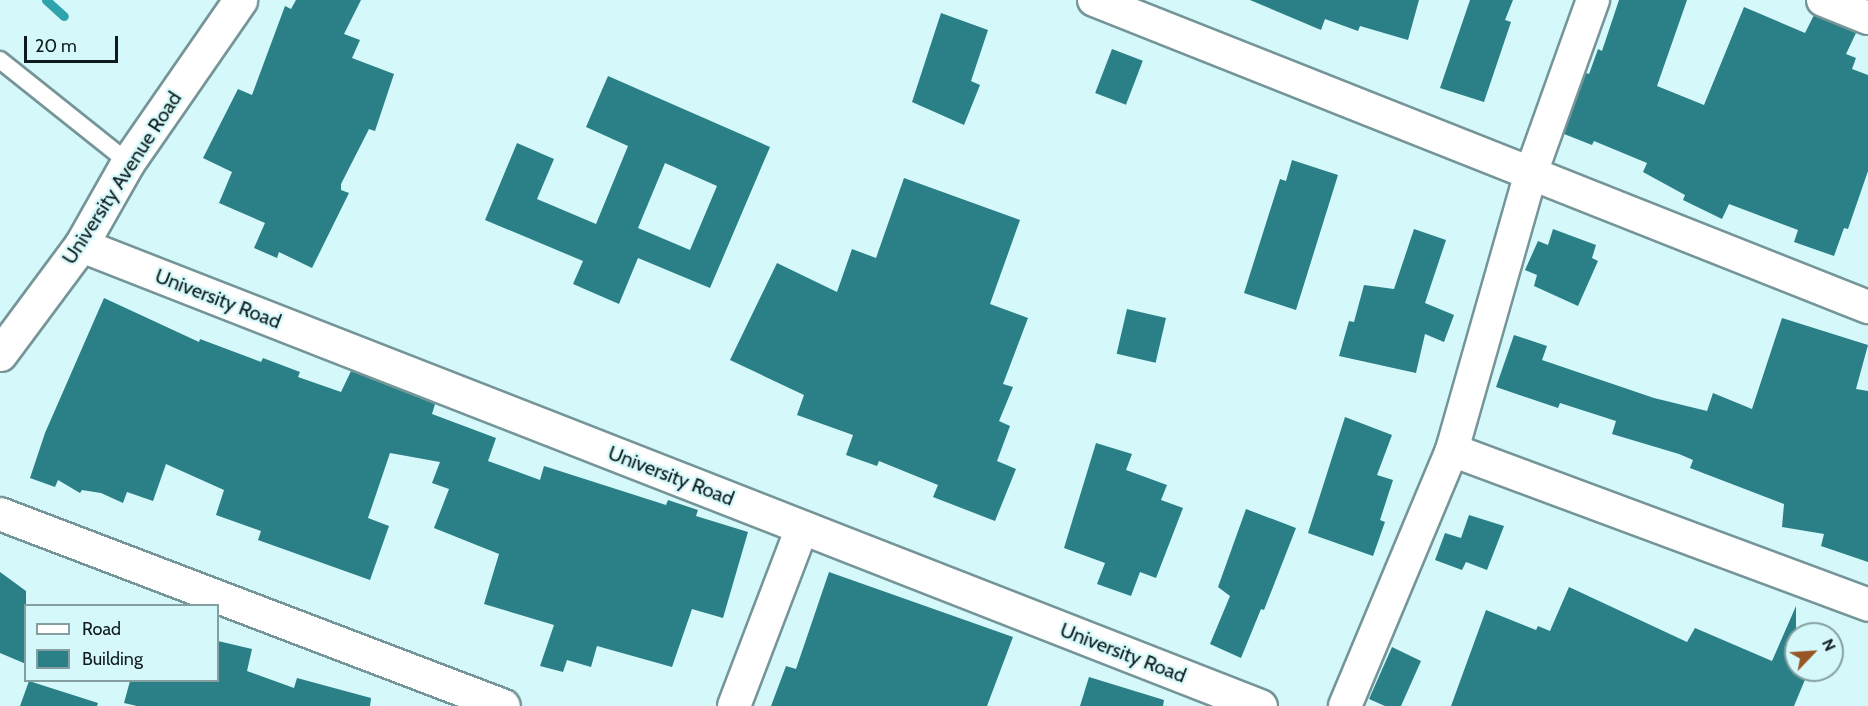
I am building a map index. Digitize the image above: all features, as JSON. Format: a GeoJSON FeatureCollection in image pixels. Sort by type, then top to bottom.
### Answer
{"type":"FeatureCollection","features":[{"type":"Feature","properties":{"kind":"street","name":"University Avenue Road"},"geometry":{"type":"LineString","coordinates":[[0,354],[81,245],[128,162],[240,0]]}},
{"type":"Feature","properties":{"kind":"street"},"geometry":{"type":"LineString","coordinates":[[1094,0],[1868,307]]}},
{"type":"Feature","properties":{"kind":"street"},"geometry":{"type":"LineString","coordinates":[[1345,706],[1452,450],[1531,173],[1593,0]]}},
{"type":"Feature","properties":{"kind":"street"},"geometry":{"type":"LineString","coordinates":[[1823,0],[1868,18]]}},
{"type":"Feature","properties":{"kind":"street","name":"University Road"},"geometry":{"type":"LineString","coordinates":[[81,245],[1260,706]]}},
{"type":"Feature","properties":{"kind":"street"},"geometry":{"type":"LineString","coordinates":[[1452,450],[1868,605]]}},
{"type":"Feature","properties":{"kind":"street"},"geometry":{"type":"LineString","coordinates":[[0,514],[504,706]]}},
{"type":"Feature","properties":{"kind":"street"},"geometry":{"type":"LineString","coordinates":[[734,706],[802,528]]}},
{"type":"Feature","properties":{"kind":"lane"},"geometry":{"type":"LineString","coordinates":[[0,60],[128,162]]}},
{"type":"Feature","properties":{"kind":"building"},"geometry":{"type":"Polygon","coordinates":[[[296,0],[361,0],[344,34],[360,40],[352,58],[394,74],[375,131],[369,129],[341,184],[341,190],[349,193],[312,268],[279,252],[277,258],[254,248],[265,223],[219,203],[232,172],[203,158],[238,89],[252,95],[285,6],[291,9],[296,0]]]}},
{"type":"Feature","properties":{"kind":"building"},"geometry":{"type":"Polygon","coordinates":[[[1250,0],[1419,0],[1408,40],[1360,26],[1358,31],[1325,19],[1321,30],[1250,0]]]}},
{"type":"Feature","properties":{"kind":"building"},"geometry":{"type":"Polygon","coordinates":[[[1470,0],[1513,0],[1505,20],[1511,22],[1484,102],[1440,88],[1470,0]]]}},
{"type":"Feature","properties":{"kind":"building"},"geometry":{"type":"Polygon","coordinates":[[[1619,0],[1687,0],[1657,86],[1704,105],[1744,7],[1805,33],[1814,15],[1856,33],[1846,54],[1856,58],[1852,69],[1868,75],[1868,171],[1848,229],[1844,228],[1834,256],[1794,242],[1798,230],[1729,204],[1722,219],[1683,200],[1685,195],[1643,172],[1647,163],[1594,141],[1592,145],[1564,134],[1586,73],[1589,74],[1598,49],[1602,51],[1619,0]]]}},
{"type":"Feature","properties":{"kind":"building"},"geometry":{"type":"Polygon","coordinates":[[[941,13],[988,30],[971,81],[980,85],[964,125],[912,102],[941,13]]]}},
{"type":"Feature","properties":{"kind":"building"},"geometry":{"type":"Polygon","coordinates":[[[1112,49],[1143,61],[1126,105],[1095,93],[1112,49]]]}},
{"type":"Feature","properties":{"kind":"building"},"geometry":{"type":"Polygon","coordinates":[[[608,76],[770,147],[710,288],[638,258],[619,304],[573,284],[583,261],[485,220],[517,143],[554,159],[537,199],[596,224],[628,146],[586,127],[608,76]],[[665,163],[638,228],[690,250],[717,186],[665,163]]]}},
{"type":"Feature","properties":{"kind":"building"},"geometry":{"type":"Polygon","coordinates":[[[1292,160],[1338,175],[1296,310],[1244,293],[1280,179],[1286,181],[1292,160]]]}},
{"type":"Feature","properties":{"kind":"building"},"geometry":{"type":"Polygon","coordinates":[[[904,178],[1020,220],[990,304],[1028,318],[1003,384],[1013,387],[999,421],[1010,426],[997,461],[1016,469],[995,521],[933,497],[938,485],[879,461],[877,466],[846,455],[853,435],[797,415],[804,395],[730,360],[777,263],[837,292],[852,249],[876,258],[904,178]]]}},
{"type":"Feature","properties":{"kind":"building"},"geometry":{"type":"Polygon","coordinates":[[[1414,229],[1446,240],[1425,303],[1454,315],[1444,342],[1425,334],[1416,373],[1339,356],[1349,321],[1354,322],[1364,285],[1394,289],[1414,229]]]}},
{"type":"Feature","properties":{"kind":"building"},"geometry":{"type":"Polygon","coordinates":[[[1553,229],[1596,245],[1592,258],[1598,261],[1578,306],[1534,286],[1537,275],[1525,270],[1538,241],[1548,245],[1553,229]]]}},
{"type":"Feature","properties":{"kind":"building"},"geometry":{"type":"Polygon","coordinates":[[[104,298],[199,342],[200,339],[261,362],[263,358],[300,372],[298,377],[341,392],[351,371],[435,404],[432,414],[496,438],[488,461],[540,480],[544,466],[666,505],[668,500],[698,510],[696,516],[748,532],[723,618],[692,609],[672,667],[597,646],[591,667],[567,660],[563,672],[540,666],[554,625],[484,604],[499,554],[434,528],[449,489],[432,483],[440,462],[390,453],[368,518],[389,526],[370,580],[258,540],[261,531],[216,515],[224,490],[166,464],[153,501],[127,492],[123,503],[101,493],[82,490],[80,493],[58,480],[55,487],[30,478],[45,433],[104,298]]]}},
{"type":"Feature","properties":{"kind":"building"},"geometry":{"type":"Polygon","coordinates":[[[1127,309],[1166,318],[1156,363],[1117,354],[1127,309]]]}},
{"type":"Feature","properties":{"kind":"building"},"geometry":{"type":"Polygon","coordinates":[[[1782,318],[1868,345],[1856,389],[1868,391],[1868,562],[1821,546],[1824,534],[1782,527],[1784,504],[1690,468],[1693,460],[1679,454],[1612,434],[1616,421],[1560,403],[1558,408],[1496,387],[1514,335],[1547,346],[1542,360],[1654,398],[1707,411],[1713,393],[1752,409],[1782,318]]]}},
{"type":"Feature","properties":{"kind":"building"},"geometry":{"type":"Polygon","coordinates":[[[1345,417],[1392,435],[1377,475],[1393,480],[1380,520],[1385,522],[1373,556],[1308,533],[1345,417]]]}},
{"type":"Feature","properties":{"kind":"building"},"geometry":{"type":"Polygon","coordinates":[[[1096,443],[1132,454],[1126,470],[1167,485],[1161,500],[1183,508],[1156,578],[1140,572],[1131,596],[1097,584],[1105,563],[1064,548],[1096,443]]]}},
{"type":"Feature","properties":{"kind":"building"},"geometry":{"type":"Polygon","coordinates":[[[1246,509],[1296,528],[1264,610],[1261,609],[1241,658],[1210,644],[1230,596],[1218,587],[1246,509]]]}},
{"type":"Feature","properties":{"kind":"building"},"geometry":{"type":"Polygon","coordinates":[[[1469,515],[1504,526],[1487,570],[1466,562],[1462,570],[1435,560],[1445,533],[1461,538],[1469,515]]]}},
{"type":"Feature","properties":{"kind":"building"},"geometry":{"type":"Polygon","coordinates":[[[0,572],[26,591],[24,663],[0,653],[0,572]]]}},
{"type":"Feature","properties":{"kind":"building"},"geometry":{"type":"Polygon","coordinates":[[[829,572],[1013,637],[987,706],[771,706],[786,666],[796,669],[829,572]]]}},
{"type":"Feature","properties":{"kind":"building"},"geometry":{"type":"Polygon","coordinates":[[[1569,587],[1687,642],[1695,628],[1772,661],[1784,634],[1784,682],[1804,682],[1794,706],[1451,706],[1486,610],[1536,630],[1538,626],[1550,631],[1569,587]]]}},
{"type":"Feature","properties":{"kind":"building"},"geometry":{"type":"Polygon","coordinates":[[[1796,606],[1796,622],[1789,622],[1796,606]]]}},
{"type":"Feature","properties":{"kind":"building"},"geometry":{"type":"Polygon","coordinates":[[[219,641],[252,649],[247,671],[294,688],[297,678],[371,698],[370,706],[137,706],[124,703],[130,682],[219,682],[219,641]]]}},
{"type":"Feature","properties":{"kind":"building"},"geometry":{"type":"Polygon","coordinates":[[[1392,647],[1421,661],[1401,706],[1385,706],[1369,699],[1392,647]]]}},
{"type":"Feature","properties":{"kind":"building"},"geometry":{"type":"Polygon","coordinates":[[[1089,677],[1164,700],[1163,706],[1080,706],[1089,677]]]}},
{"type":"Feature","properties":{"kind":"building"},"geometry":{"type":"Polygon","coordinates":[[[29,682],[98,703],[97,706],[20,706],[29,682]]]}},
{"type":"Feature","properties":{"kind":"waterway"},"geometry":{"type":"LineString","coordinates":[[46,0],[64,16]]}}]}
